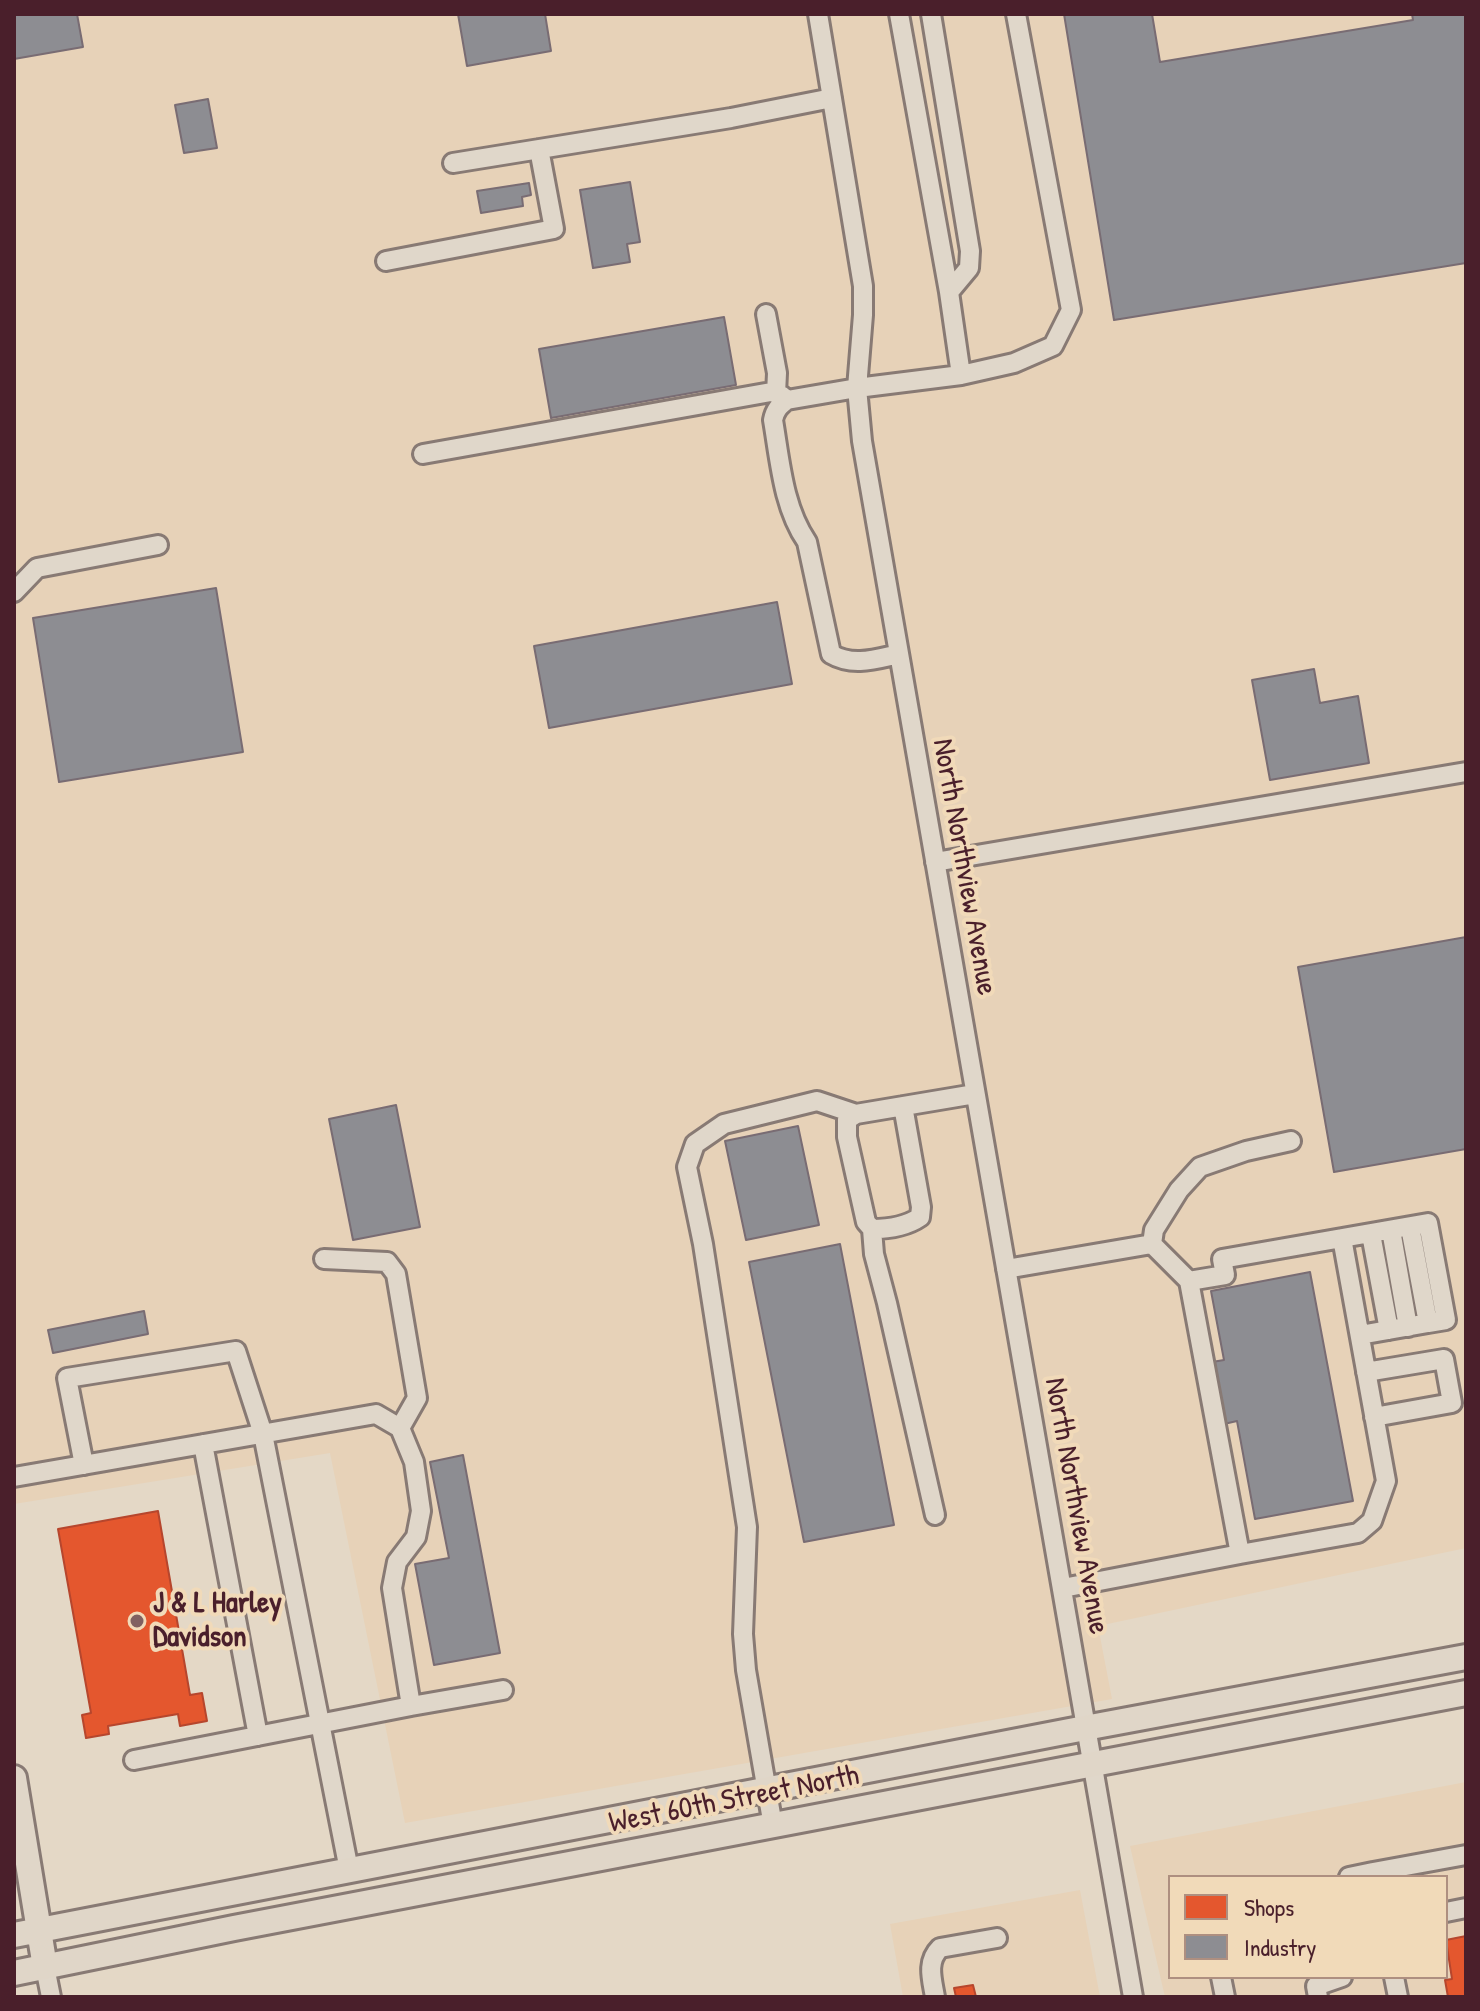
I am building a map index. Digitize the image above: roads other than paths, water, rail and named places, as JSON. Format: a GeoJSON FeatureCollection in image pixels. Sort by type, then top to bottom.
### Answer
{"type":"FeatureCollection","features":[{"type":"Feature","properties":{"kind":"main road","name":"West 60th Street North"},"geometry":{"type":"LineString","coordinates":[[14,1935],[1466,1657]]}},
{"type":"Feature","properties":{"kind":"main road","name":"West 60th Street North"},"geometry":{"type":"LineString","coordinates":[[14,1973],[234,1928],[1466,1693]]}},
{"type":"Feature","properties":{"kind":"main road"},"geometry":{"type":"LineString","coordinates":[[14,1778],[45,1967]]}},
{"type":"Feature","properties":{"kind":"street","name":"North Northview Avenue"},"geometry":{"type":"LineString","coordinates":[[818,14],[863,286],[857,388],[862,441],[1133,1997]]}},
{"type":"Feature","properties":{"kind":"street"},"geometry":{"type":"LineString","coordinates":[[899,14],[961,375]]}},
{"type":"Feature","properties":{"kind":"street"},"geometry":{"type":"LineString","coordinates":[[931,14],[970,251],[969,268],[949,292]]}},
{"type":"Feature","properties":{"kind":"street"},"geometry":{"type":"LineString","coordinates":[[423,454],[771,392],[782,397],[961,375],[1014,363],[1053,346],[1071,310],[1016,14]]}},
{"type":"Feature","properties":{"kind":"street"},"geometry":{"type":"LineString","coordinates":[[453,163],[731,118],[832,98]]}},
{"type":"Feature","properties":{"kind":"street"},"geometry":{"type":"LineString","coordinates":[[386,261],[554,229],[539,149]]}},
{"type":"Feature","properties":{"kind":"street"},"geometry":{"type":"LineString","coordinates":[[766,314],[782,397],[773,420],[788,505],[807,542],[831,654],[856,662],[899,654]]}},
{"type":"Feature","properties":{"kind":"street"},"geometry":{"type":"LineString","coordinates":[[14,592],[37,568],[158,545]]}},
{"type":"Feature","properties":{"kind":"street"},"geometry":{"type":"LineString","coordinates":[[935,862],[1466,772]]}},
{"type":"Feature","properties":{"kind":"street"},"geometry":{"type":"LineString","coordinates":[[935,1515],[874,1254],[872,1229],[866,1222],[847,1137],[847,1120],[856,1114],[975,1094]]}},
{"type":"Feature","properties":{"kind":"street"},"geometry":{"type":"LineString","coordinates":[[773,1826],[746,1670],[743,1634],[747,1527],[703,1244],[687,1167],[695,1144],[724,1124],[817,1101],[856,1114]]}},
{"type":"Feature","properties":{"kind":"street"},"geometry":{"type":"LineString","coordinates":[[872,1229],[911,1223],[920,1217],[921,1207],[903,1106]]}},
{"type":"Feature","properties":{"kind":"street"},"geometry":{"type":"LineString","coordinates":[[1152,1244],[1154,1230],[1179,1190],[1200,1167],[1246,1151],[1291,1141]]}},
{"type":"Feature","properties":{"kind":"street"},"geometry":{"type":"LineString","coordinates":[[1189,1281],[1225,1275],[1222,1259],[1428,1223],[1446,1320],[1360,1335]]}},
{"type":"Feature","properties":{"kind":"street"},"geometry":{"type":"LineString","coordinates":[[1391,1230],[1408,1327]]}},
{"type":"Feature","properties":{"kind":"street"},"geometry":{"type":"LineString","coordinates":[[1371,1234],[1389,1330]]}},
{"type":"Feature","properties":{"kind":"street"},"geometry":{"type":"LineString","coordinates":[[1063,1588],[1358,1533],[1372,1521],[1386,1481],[1342,1238]]}},
{"type":"Feature","properties":{"kind":"street"},"geometry":{"type":"LineString","coordinates":[[1006,1269],[1152,1244]]}},
{"type":"Feature","properties":{"kind":"street"},"geometry":{"type":"LineString","coordinates":[[1152,1244],[1189,1281],[1240,1554]]}},
{"type":"Feature","properties":{"kind":"street"},"geometry":{"type":"LineString","coordinates":[[324,1259],[387,1262],[396,1274],[417,1398],[400,1428]]}},
{"type":"Feature","properties":{"kind":"street"},"geometry":{"type":"LineString","coordinates":[[84,1465],[67,1378],[236,1351],[263,1434],[349,1870]]}},
{"type":"Feature","properties":{"kind":"street"},"geometry":{"type":"LineString","coordinates":[[1366,1372],[1444,1359],[1452,1403],[1374,1417]]}},
{"type":"Feature","properties":{"kind":"street"},"geometry":{"type":"LineString","coordinates":[[14,1477],[376,1414],[400,1428],[414,1462],[421,1511],[416,1537],[397,1562],[392,1588],[411,1706]]}},
{"type":"Feature","properties":{"kind":"street"},"geometry":{"type":"LineString","coordinates":[[203,1444],[258,1736]]}},
{"type":"Feature","properties":{"kind":"street"},"geometry":{"type":"LineString","coordinates":[[134,1760],[503,1690]]}},
{"type":"Feature","properties":{"kind":"street"},"geometry":{"type":"LineString","coordinates":[[1374,1875],[1466,1855]]}},
{"type":"Feature","properties":{"kind":"street"},"geometry":{"type":"LineString","coordinates":[[935,1997],[930,1970],[933,1954],[940,1948],[997,1938]]}},
{"type":"Feature","properties":{"kind":"street"},"geometry":{"type":"LineString","coordinates":[[45,1967],[51,1997]]}},
{"type":"Feature","properties":{"kind":"street"},"geometry":{"type":"LineString","coordinates":[[1316,1987],[1337,1979]]}},
{"type":"Feature","properties":{"kind":"place","name":"J & L Harley Davidson"},"geometry":{"type":"Point","coordinates":[137,1621]}}]}
